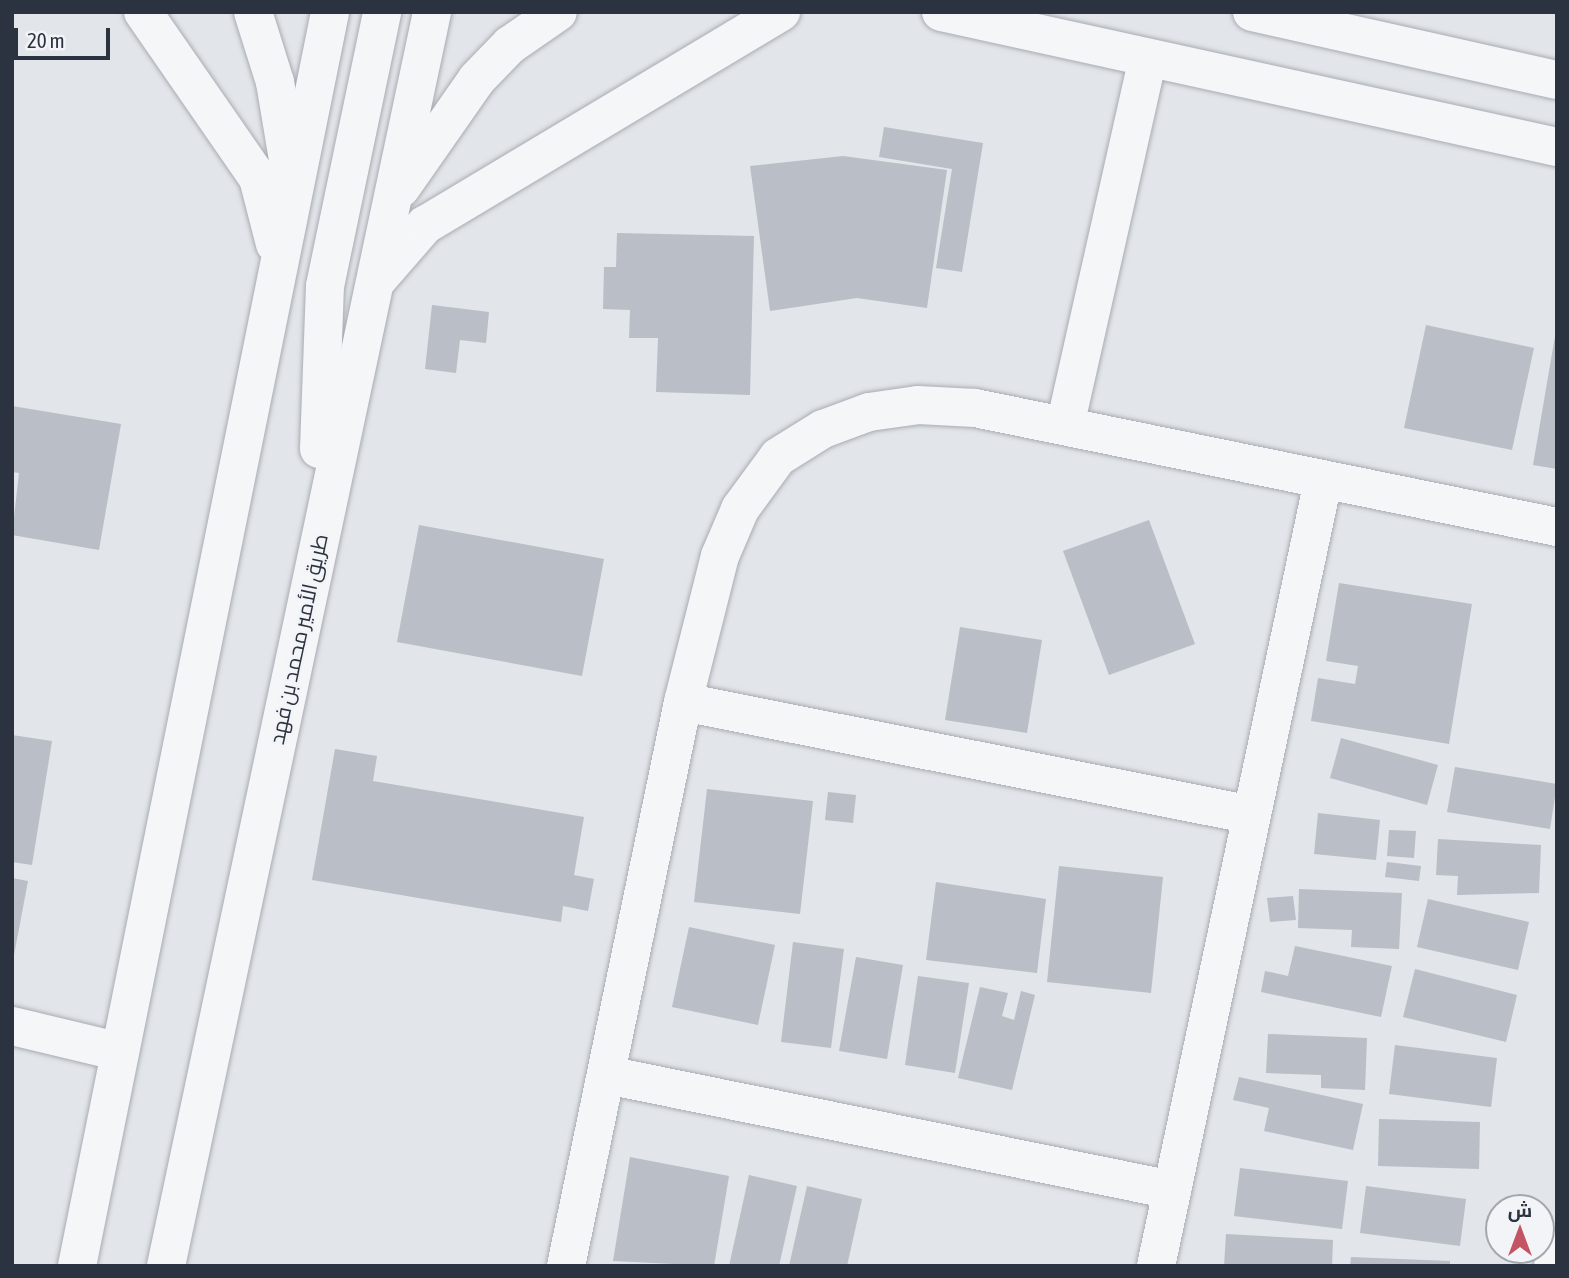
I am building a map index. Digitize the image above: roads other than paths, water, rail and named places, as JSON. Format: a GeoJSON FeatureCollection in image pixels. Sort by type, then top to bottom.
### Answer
{"type":"FeatureCollection","features":[{"type":"Feature","properties":{"kind":"street"},"geometry":{"type":"LineString","coordinates":[[143,12],[258,178],[269,204],[276,270]]}},
{"type":"Feature","properties":{"kind":"street"},"geometry":{"type":"LineString","coordinates":[[253,12],[275,82],[293,188]]}},
{"type":"Feature","properties":{"kind":"street"},"geometry":{"type":"LineString","coordinates":[[77,1266],[330,12]]}},
{"type":"Feature","properties":{"kind":"street"},"geometry":{"type":"LineString","coordinates":[[316,552],[325,286],[382,12]]}},
{"type":"Feature","properties":{"kind":"street","name":"طريق الأمير محمد بن فهد"},"geometry":{"type":"LineString","coordinates":[[166,1266],[388,208],[432,12]]}},
{"type":"Feature","properties":{"kind":"street"},"geometry":{"type":"LineString","coordinates":[[388,208],[477,79],[510,46],[558,12]]}},
{"type":"Feature","properties":{"kind":"street"},"geometry":{"type":"LineString","coordinates":[[371,290],[425,225],[781,12]]}},
{"type":"Feature","properties":{"kind":"street"},"geometry":{"type":"LineString","coordinates":[[941,12],[1557,147]]}},
{"type":"Feature","properties":{"kind":"street"},"geometry":{"type":"LineString","coordinates":[[1252,12],[1557,80]]}},
{"type":"Feature","properties":{"kind":"street"},"geometry":{"type":"LineString","coordinates":[[1065,426],[1148,59]]}},
{"type":"Feature","properties":{"kind":"street"},"geometry":{"type":"LineString","coordinates":[[566,1266],[683,702],[720,556],[740,509],[778,457],[846,420],[918,405],[975,408],[1557,527]]}},
{"type":"Feature","properties":{"kind":"street"},"geometry":{"type":"LineString","coordinates":[[1156,1266],[1323,481]]}},
{"type":"Feature","properties":{"kind":"street"},"geometry":{"type":"LineString","coordinates":[[683,702],[1252,816]]}},
{"type":"Feature","properties":{"kind":"street"},"geometry":{"type":"LineString","coordinates":[[12,1026],[120,1052]]}},
{"type":"Feature","properties":{"kind":"street"},"geometry":{"type":"LineString","coordinates":[[607,1075],[1172,1189]]}},
{"type":"Feature","properties":{"kind":"street"},"geometry":{"type":"LineString","coordinates":[[1553,1266],[1557,1249]]}}]}
